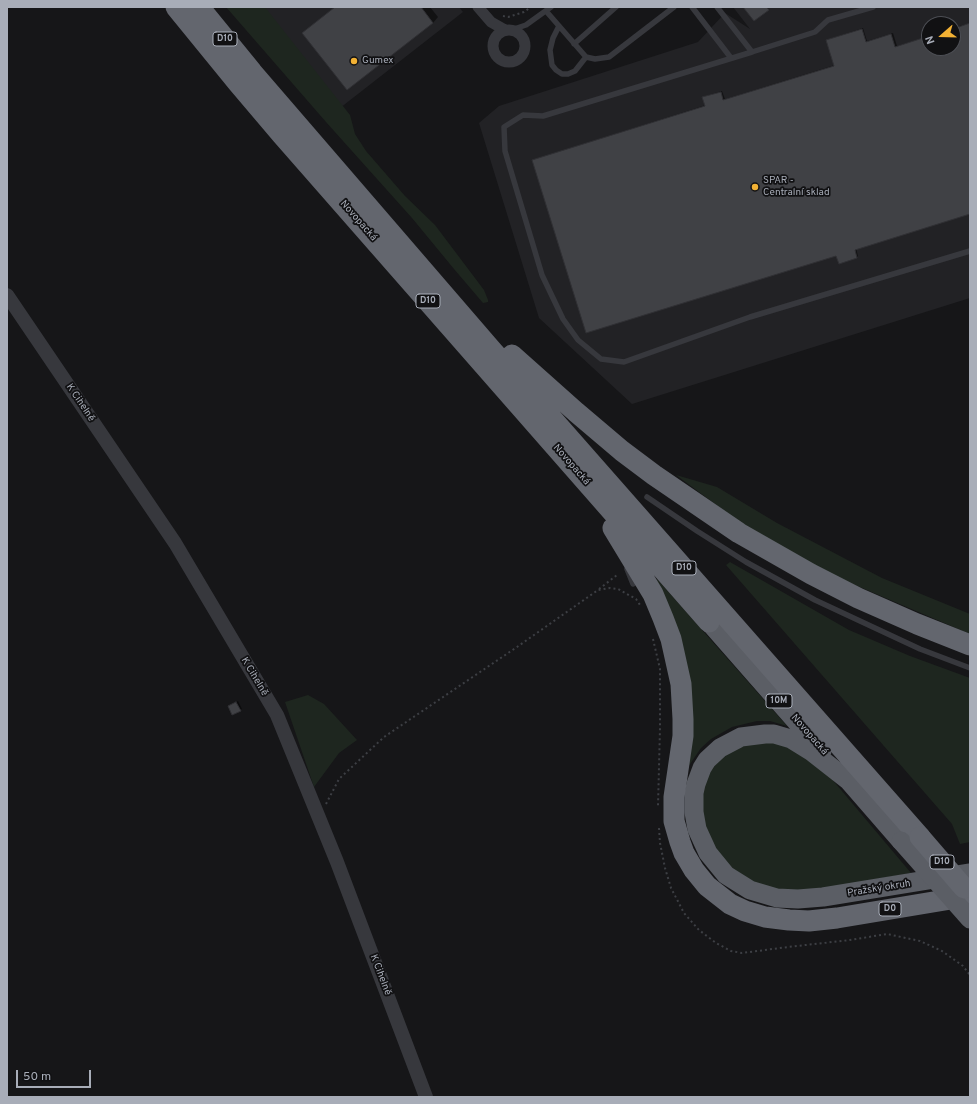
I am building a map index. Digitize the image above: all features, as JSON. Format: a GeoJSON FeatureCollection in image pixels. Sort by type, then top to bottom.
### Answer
{"type":"FeatureCollection","features":[{"type":"Feature","properties":{"kind":"highway","name":"Novopacká"},"geometry":{"type":"LineString","coordinates":[[176,7],[287,141],[849,781],[970,895]]}},
{"type":"Feature","properties":{"kind":"highway","name":"Novopacká"},"geometry":{"type":"LineString","coordinates":[[199,7],[252,72],[449,299],[910,839],[970,919]]}},
{"type":"Feature","properties":{"kind":"highway"},"geometry":{"type":"LineString","coordinates":[[449,299],[622,451],[654,475],[739,533],[811,574],[858,598],[970,645]]}},
{"type":"Feature","properties":{"kind":"highway","name":"D0"},"geometry":{"type":"LineString","coordinates":[[574,468],[622,547],[640,572],[664,618],[671,639],[678,665],[683,702],[683,736],[674,797],[677,832],[684,853],[694,870],[707,886],[720,897],[739,909],[765,917],[810,921],[861,914],[970,895]]}},
{"type":"Feature","properties":{"kind":"highway","name":"Pražský okruh"},"geometry":{"type":"LineString","coordinates":[[849,781],[798,742],[782,736],[765,734],[741,737],[726,743],[713,754],[702,768],[696,784],[693,802],[697,829],[708,853],[726,875],[759,894],[788,899],[809,899],[844,895],[970,873]]}},
{"type":"Feature","properties":{"kind":"street"},"geometry":{"type":"LineString","coordinates":[[478,7],[491,22],[508,30]]}},
{"type":"Feature","properties":{"kind":"street","name":"K Cihelně"},"geometry":{"type":"LineString","coordinates":[[7,295],[175,543],[277,715],[337,862],[426,1097]]}},
{"type":"Feature","properties":{"kind":"lane"},"geometry":{"type":"LineString","coordinates":[[574,44],[616,7]]}},
{"type":"Feature","properties":{"kind":"lane"},"geometry":{"type":"LineString","coordinates":[[508,30],[526,25],[548,9],[559,26],[586,57],[595,59],[609,57],[674,7]]}},
{"type":"Feature","properties":{"kind":"lane"},"geometry":{"type":"LineString","coordinates":[[692,7],[731,58]]}},
{"type":"Feature","properties":{"kind":"lane"},"geometry":{"type":"LineString","coordinates":[[716,7],[752,52]]}},
{"type":"Feature","properties":{"kind":"lane"},"geometry":{"type":"LineString","coordinates":[[873,7],[828,20],[816,32],[543,116],[523,115],[504,127],[505,151],[542,275],[563,319],[578,340],[601,359],[624,362],[750,317],[970,251]]}},
{"type":"Feature","properties":{"kind":"lane"},"geometry":{"type":"LineString","coordinates":[[559,26],[552,38],[550,50],[552,65],[556,70],[562,74],[568,74],[575,71],[586,57]]}},
{"type":"Feature","properties":{"kind":"lane"},"geometry":{"type":"LineString","coordinates":[[647,497],[740,558],[815,600],[920,649],[970,668]]}},
{"type":"Feature","properties":{"kind":"lane"},"geometry":{"type":"LineString","coordinates":[[624,562],[633,584]]}},
{"type":"Feature","properties":{"kind":"path"},"geometry":{"type":"LineString","coordinates":[[497,15],[508,17],[524,12],[531,7]]}},
{"type":"Feature","properties":{"kind":"path"},"geometry":{"type":"LineString","coordinates":[[319,818],[339,779],[384,737],[517,647],[618,575]]}},
{"type":"Feature","properties":{"kind":"path"},"geometry":{"type":"LineString","coordinates":[[598,590],[610,588],[618,590],[636,599],[641,606]]}},
{"type":"Feature","properties":{"kind":"path"},"geometry":{"type":"LineString","coordinates":[[653,639],[660,669],[658,806]]}},
{"type":"Feature","properties":{"kind":"path"},"geometry":{"type":"LineString","coordinates":[[659,821],[660,843],[665,868],[671,888],[679,904],[684,913],[699,930],[716,943],[731,951],[742,953],[887,934],[920,941],[942,951],[963,966],[970,975]]}},
{"type":"Feature","properties":{"kind":"shaded area"},"geometry":{"type":"Polygon","coordinates":[[[226,7],[265,7],[350,115],[355,134],[366,151],[405,196],[435,225],[484,290],[488,302],[483,303],[412,218],[226,7]]]}},
{"type":"Feature","properties":{"kind":"shaded area"},"geometry":{"type":"Polygon","coordinates":[[[263,7],[459,7],[463,12],[340,108],[263,7]]]}},
{"type":"Feature","properties":{"kind":"shaded area"},"geometry":{"type":"Polygon","coordinates":[[[733,7],[970,7],[970,298],[632,404],[539,318],[479,123],[499,106],[698,42],[725,13],[750,29],[733,7]]]}},
{"type":"Feature","properties":{"kind":"shaded area"},"geometry":{"type":"Polygon","coordinates":[[[676,475],[717,487],[777,523],[882,578],[970,614],[970,634],[827,573],[742,524],[676,475]]]}},
{"type":"Feature","properties":{"kind":"shaded area"},"geometry":{"type":"Polygon","coordinates":[[[730,562],[849,630],[910,656],[970,678],[970,842],[960,844],[952,824],[726,565],[730,562]]]}},
{"type":"Feature","properties":{"kind":"shaded area"},"geometry":{"type":"Polygon","coordinates":[[[657,579],[787,726],[770,721],[757,721],[732,727],[711,739],[701,748],[686,770],[655,581],[657,579]]]}},
{"type":"Feature","properties":{"kind":"shaded area"},"geometry":{"type":"Polygon","coordinates":[[[308,695],[324,704],[357,740],[339,753],[314,787],[285,702],[308,695]]]}},
{"type":"Feature","properties":{"kind":"shaded area"},"geometry":{"type":"Polygon","coordinates":[[[773,739],[820,765],[911,873],[793,894],[753,888],[710,848],[698,796],[700,785],[724,750],[773,739]]]}},
{"type":"Feature","properties":{"kind":"building","name":"Gumex"},"geometry":{"type":"Polygon","coordinates":[[[335,7],[421,7],[433,23],[347,90],[302,33],[335,7]]]}},
{"type":"Feature","properties":{"kind":"building"},"geometry":{"type":"Polygon","coordinates":[[[743,7],[766,7],[769,10],[754,21],[743,7]]]}},
{"type":"Feature","properties":{"kind":"building","name":"SPAR - Centralní sklad"},"geometry":{"type":"Polygon","coordinates":[[[970,23],[970,214],[855,250],[857,258],[839,264],[836,256],[586,333],[532,160],[705,106],[702,97],[721,92],[723,100],[834,66],[826,40],[862,29],[866,42],[891,34],[895,47],[921,39],[921,56],[961,56],[961,26],[970,23]]]}},
{"type":"Feature","properties":{"kind":"building"},"geometry":{"type":"Polygon","coordinates":[[[236,702],[241,711],[232,715],[228,706],[236,702]]]}},
{"type":"Feature","properties":{"kind":"place","name":"Gumex"},"geometry":{"type":"Point","coordinates":[354,61]}},
{"type":"Feature","properties":{"kind":"place","name":"SPAR - Centralní sklad"},"geometry":{"type":"Point","coordinates":[755,187]}}]}
